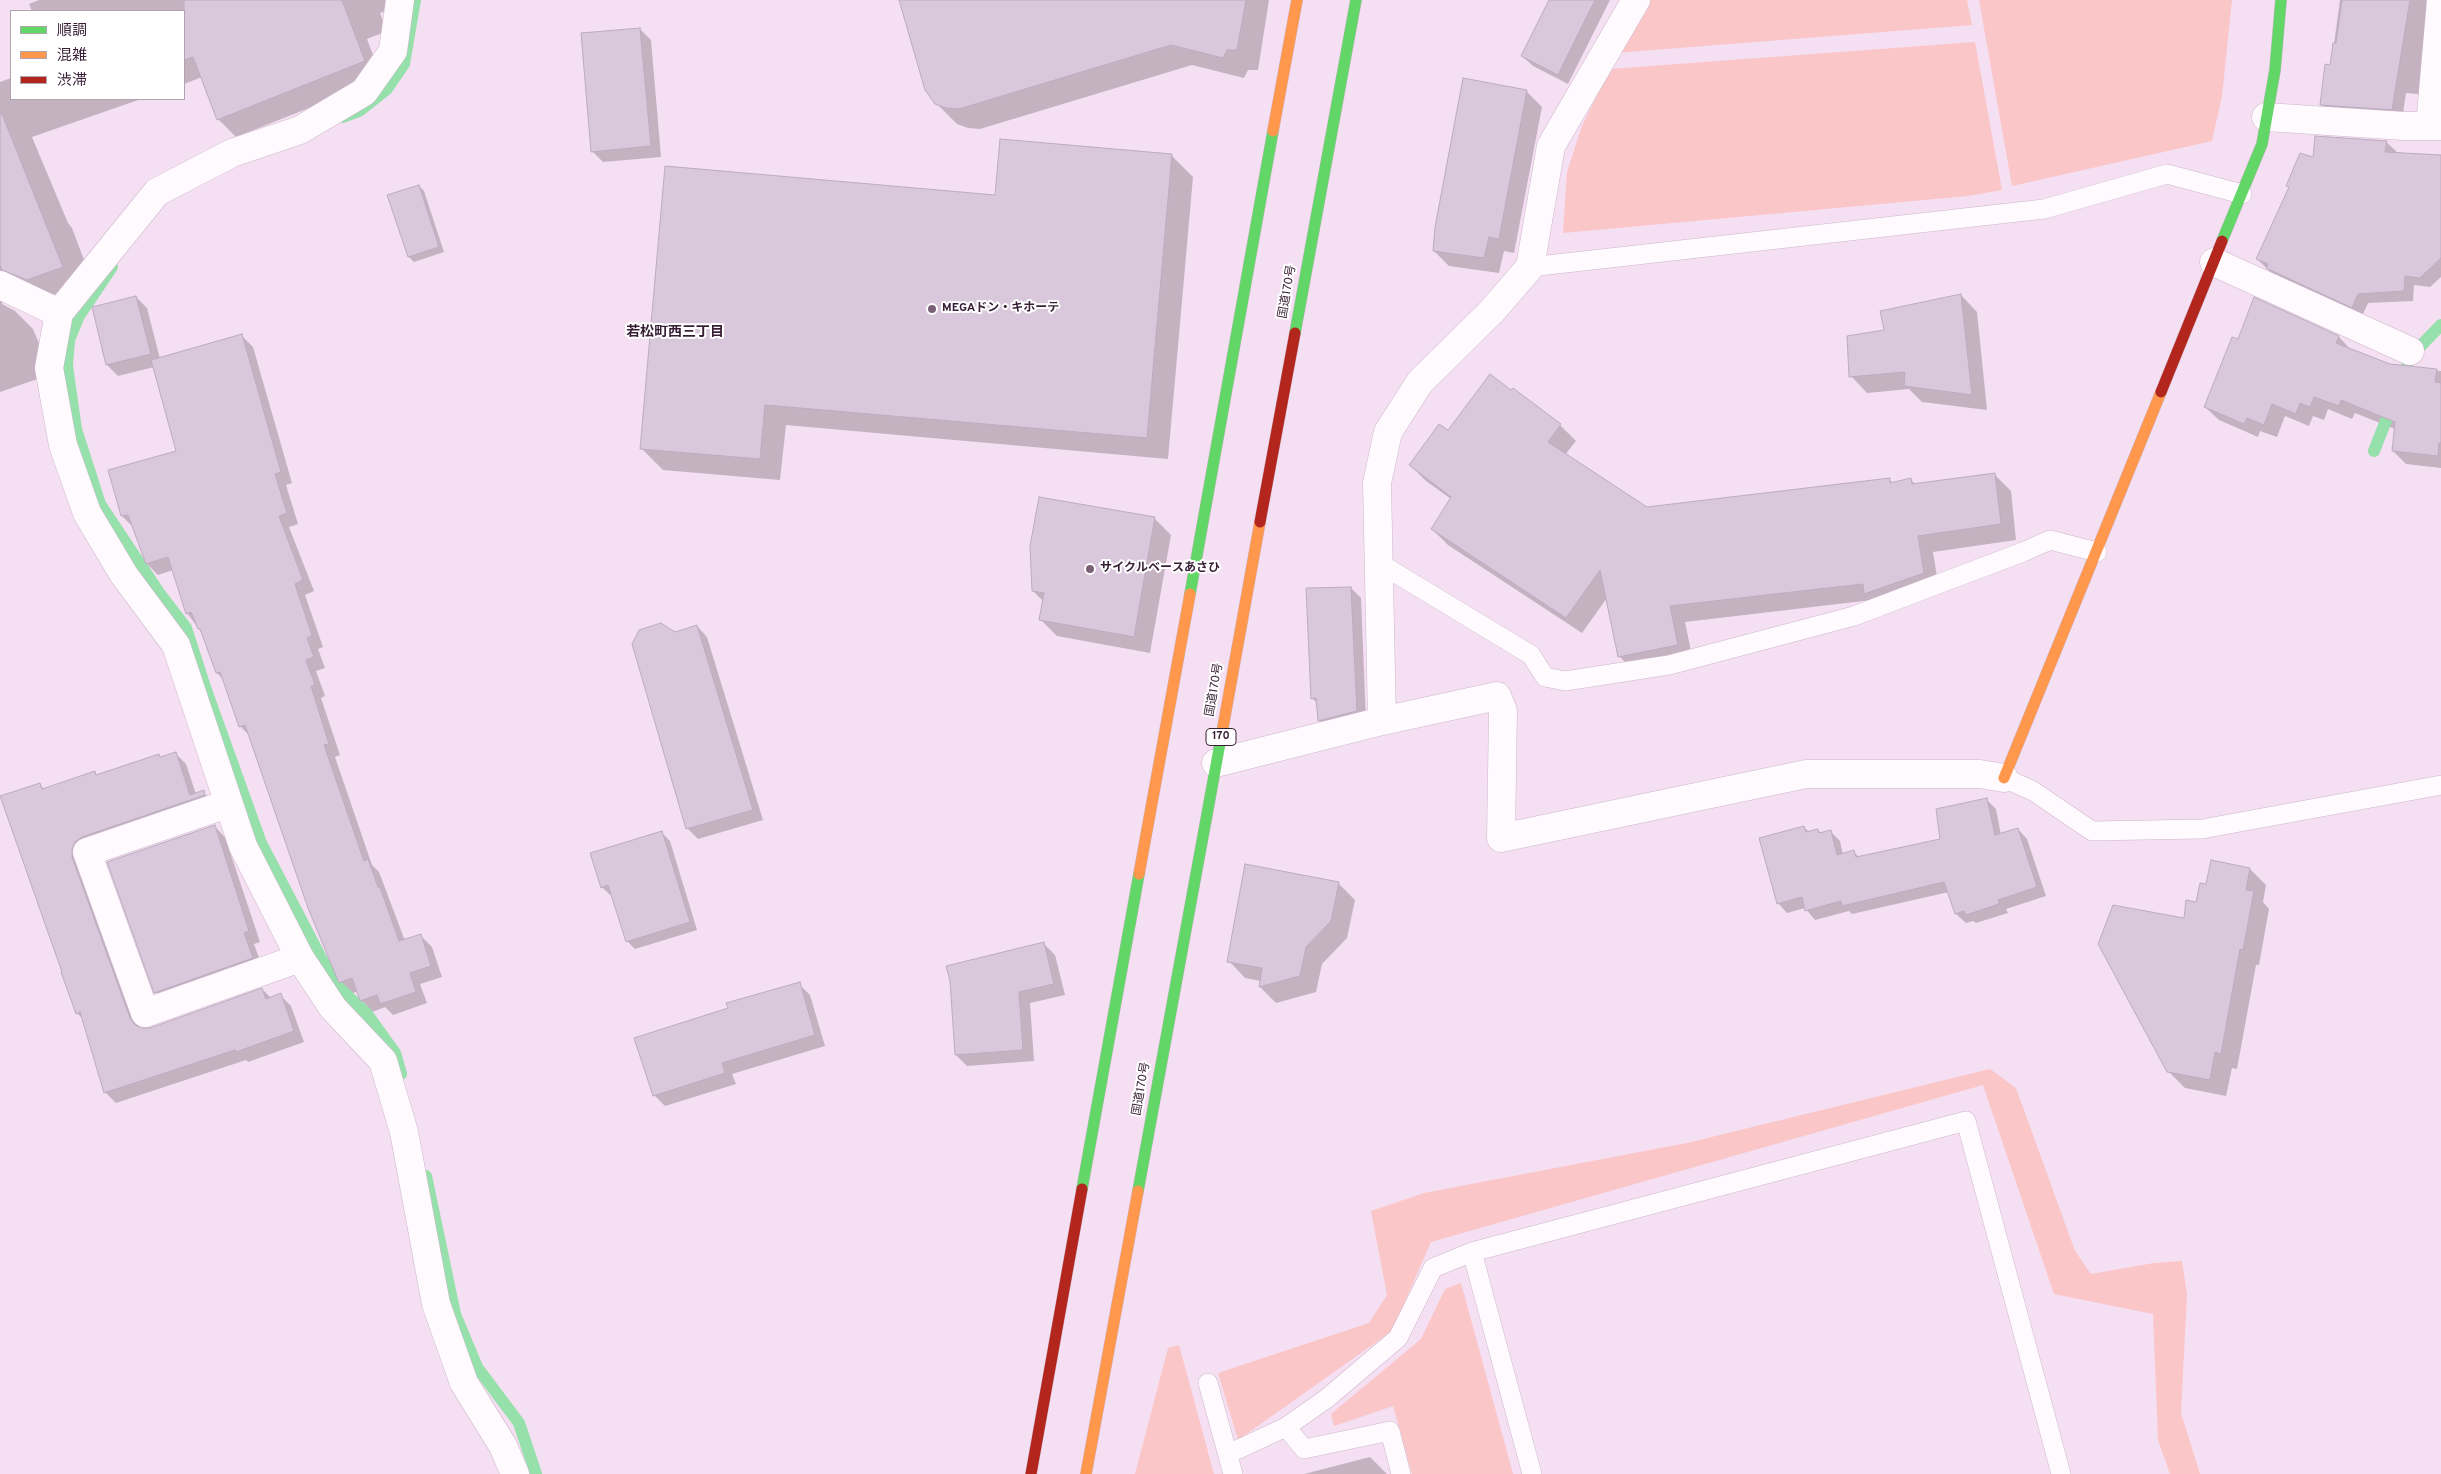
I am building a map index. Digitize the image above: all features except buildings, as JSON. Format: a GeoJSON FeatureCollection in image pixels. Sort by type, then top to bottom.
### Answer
{"type":"FeatureCollection","features":[{"type":"Feature","properties":{"kind":"main road"},"geometry":{"type":"LineString","coordinates":[[1031,1474],[1297,0]]}},
{"type":"Feature","properties":{"kind":"main road","name":"国道170号"},"geometry":{"type":"LineString","coordinates":[[1086,1474],[1356,0]]}},
{"type":"Feature","properties":{"kind":"main road"},"geometry":{"type":"LineString","coordinates":[[2004,778],[2262,144],[2275,70],[2281,0]]}},
{"type":"Feature","properties":{"kind":"street"},"geometry":{"type":"LineString","coordinates":[[400,0],[393,51],[364,92],[300,130],[232,153],[156,192],[59,312],[48,368],[63,445],[87,513],[124,575],[176,646],[227,804],[243,846],[300,958],[334,1008],[383,1061],[404,1132],[436,1304],[464,1383],[503,1446],[515,1474]]}},
{"type":"Feature","properties":{"kind":"street"},"geometry":{"type":"LineString","coordinates":[[1382,721],[1377,483],[1388,432],[1420,382],[1492,311],[1530,267],[1551,146],[1636,0]]}},
{"type":"Feature","properties":{"kind":"street"},"geometry":{"type":"LineString","coordinates":[[2266,116],[2436,126],[2441,0]]}},
{"type":"Feature","properties":{"kind":"street"},"geometry":{"type":"LineString","coordinates":[[2214,262],[2410,351]]}},
{"type":"Feature","properties":{"kind":"street"},"geometry":{"type":"LineString","coordinates":[[0,285],[59,312]]}},
{"type":"Feature","properties":{"kind":"street"},"geometry":{"type":"LineString","coordinates":[[1216,763],[1382,721],[1497,696],[1503,712],[1501,838],[1806,774],[1980,774],[2004,778]]}},
{"type":"Feature","properties":{"kind":"street"},"geometry":{"type":"LineString","coordinates":[[227,804],[88,852],[145,1013],[300,958]]}},
{"type":"Feature","properties":{"kind":"lane"},"geometry":{"type":"LineString","coordinates":[[1530,267],[2044,209],[2166,174],[2242,194]]}},
{"type":"Feature","properties":{"kind":"lane"},"geometry":{"type":"LineString","coordinates":[[1379,563],[1531,655],[1545,677],[1565,681],[1669,665],[1854,616],[2050,540],[2097,552]]}},
{"type":"Feature","properties":{"kind":"lane"},"geometry":{"type":"LineString","coordinates":[[2004,778],[2033,791],[2092,830],[2202,829],[2441,785]]}},
{"type":"Feature","properties":{"kind":"lane"},"geometry":{"type":"LineString","coordinates":[[1228,1454],[1286,1427],[1326,1400],[1398,1338],[1433,1268],[1472,1252],[1966,1121],[2060,1474]]}},
{"type":"Feature","properties":{"kind":"lane"},"geometry":{"type":"LineString","coordinates":[[1472,1252],[1532,1474]]}},
{"type":"Feature","properties":{"kind":"lane"},"geometry":{"type":"LineString","coordinates":[[1208,1383],[1233,1474]]}},
{"type":"Feature","properties":{"kind":"lane"},"geometry":{"type":"LineString","coordinates":[[1286,1427],[1304,1449],[1390,1431],[1401,1474]]}},
{"type":"Feature","properties":{"kind":"shaded area"},"geometry":{"type":"Polygon","coordinates":[[[1644,0],[1967,0],[1972,25],[1615,53],[1644,0]]]}},
{"type":"Feature","properties":{"kind":"shaded area"},"geometry":{"type":"Polygon","coordinates":[[[1979,0],[2232,0],[2222,96],[2212,141],[2012,186],[1979,0]]]}},
{"type":"Feature","properties":{"kind":"shaded area"},"geometry":{"type":"Polygon","coordinates":[[[1975,42],[2002,190],[1968,196],[1563,233],[1567,172],[1582,126],[1610,69],[1975,42]]]}},
{"type":"Feature","properties":{"kind":"shaded area"},"geometry":{"type":"Polygon","coordinates":[[[1990,1069],[2016,1088],[2075,1251],[2091,1274],[2154,1263],[2182,1261],[2187,1294],[2181,1413],[2200,1474],[2170,1474],[2158,1440],[2153,1314],[2054,1294],[1983,1085],[1431,1242],[1392,1331],[1238,1440],[1218,1373],[1369,1323],[1387,1295],[1371,1211],[1424,1193],[1687,1143],[1990,1069]]]}},
{"type":"Feature","properties":{"kind":"shaded area"},"geometry":{"type":"Polygon","coordinates":[[[1461,1283],[1513,1474],[1412,1474],[1393,1406],[1334,1426],[1331,1414],[1421,1339],[1445,1289],[1461,1283]]]}},
{"type":"Feature","properties":{"kind":"shaded area"},"geometry":{"type":"Polygon","coordinates":[[[1179,1345],[1214,1474],[1135,1474],[1168,1348],[1179,1345]]]}},
{"type":"Feature","properties":{"kind":"waterway"},"geometry":{"type":"LineString","coordinates":[[343,117],[359,111],[387,89],[404,64],[415,0]]}},
{"type":"Feature","properties":{"kind":"waterway"},"geometry":{"type":"LineString","coordinates":[[112,267],[79,316],[69,340],[67,366],[76,429],[100,504],[160,594],[186,628],[206,690],[261,843],[321,958],[339,988],[367,1014],[395,1053],[401,1074]]}},
{"type":"Feature","properties":{"kind":"waterway"},"geometry":{"type":"LineString","coordinates":[[2401,382],[2410,357],[2441,325]]}},
{"type":"Feature","properties":{"kind":"waterway"},"geometry":{"type":"LineString","coordinates":[[2374,451],[2393,403]]}},
{"type":"Feature","properties":{"kind":"waterway"},"geometry":{"type":"LineString","coordinates":[[426,1176],[455,1314],[477,1367],[519,1423],[536,1474]]}},
{"type":"Feature","properties":{"kind":"traffic: fast"},"geometry":{"type":"LineString","coordinates":[[1295,333],[1356,0]]}},
{"type":"Feature","properties":{"kind":"traffic: fast"},"geometry":{"type":"LineString","coordinates":[[2222,241],[2262,144],[2275,70],[2281,0]]}},
{"type":"Feature","properties":{"kind":"traffic: fast"},"geometry":{"type":"LineString","coordinates":[[1190,594],[1273,131]]}},
{"type":"Feature","properties":{"kind":"traffic: fast"},"geometry":{"type":"LineString","coordinates":[[1138,1191],[1223,727]]}},
{"type":"Feature","properties":{"kind":"traffic: fast"},"geometry":{"type":"LineString","coordinates":[[1082,1189],[1139,874]]}},
{"type":"Feature","properties":{"kind":"traffic: slow"},"geometry":{"type":"LineString","coordinates":[[1273,131],[1297,0]]}},
{"type":"Feature","properties":{"kind":"traffic: slow"},"geometry":{"type":"LineString","coordinates":[[2004,778],[2161,392]]}},
{"type":"Feature","properties":{"kind":"traffic: slow"},"geometry":{"type":"LineString","coordinates":[[1223,727],[1260,522]]}},
{"type":"Feature","properties":{"kind":"traffic: slow"},"geometry":{"type":"LineString","coordinates":[[1139,874],[1190,594]]}},
{"type":"Feature","properties":{"kind":"traffic: slow"},"geometry":{"type":"LineString","coordinates":[[1086,1474],[1138,1191]]}},
{"type":"Feature","properties":{"kind":"traffic: jam"},"geometry":{"type":"LineString","coordinates":[[2161,392],[2222,241]]}},
{"type":"Feature","properties":{"kind":"traffic: jam"},"geometry":{"type":"LineString","coordinates":[[1260,522],[1295,333]]}},
{"type":"Feature","properties":{"kind":"traffic: jam"},"geometry":{"type":"LineString","coordinates":[[1031,1474],[1082,1189]]}},
{"type":"Feature","properties":{"kind":"place","name":"MEGAドン・キホーテ"},"geometry":{"type":"Point","coordinates":[932,309]}},
{"type":"Feature","properties":{"kind":"place","name":"サイクルベースあさひ"},"geometry":{"type":"Point","coordinates":[1090,569]}},
{"type":"Feature","properties":{"kind":"district","name":"若松町西三丁目"},"geometry":{"type":"Point","coordinates":[675,333]}}]}
